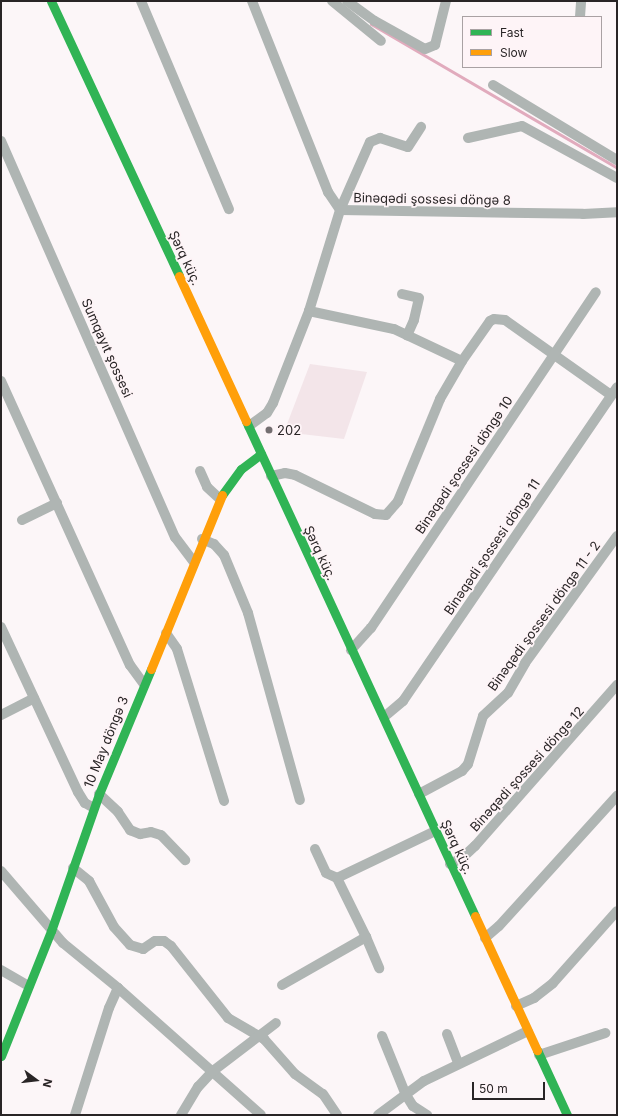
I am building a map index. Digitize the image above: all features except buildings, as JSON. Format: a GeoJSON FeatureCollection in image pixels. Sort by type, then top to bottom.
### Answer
{"type":"FeatureCollection","features":[{"type":"Feature","properties":{"kind":"street","name":"Şərq küç."},"geometry":{"type":"LineString","coordinates":[[51,1],[249,426],[351,650],[384,717],[450,864],[567,1115]]}},
{"type":"Feature","properties":{"kind":"street"},"geometry":{"type":"LineString","coordinates":[[141,1],[230,209]]}},
{"type":"Feature","properties":{"kind":"street"},"geometry":{"type":"LineString","coordinates":[[252,1],[328,192],[340,210]]}},
{"type":"Feature","properties":{"kind":"street"},"geometry":{"type":"LineString","coordinates":[[332,1],[380,42]]}},
{"type":"Feature","properties":{"kind":"street"},"geometry":{"type":"LineString","coordinates":[[347,1],[375,21],[425,49],[435,45],[446,1]]}},
{"type":"Feature","properties":{"kind":"street"},"geometry":{"type":"LineString","coordinates":[[580,16],[581,1]]}},
{"type":"Feature","properties":{"kind":"street"},"geometry":{"type":"LineString","coordinates":[[493,85],[617,160]]}},
{"type":"Feature","properties":{"kind":"street"},"geometry":{"type":"LineString","coordinates":[[468,138],[522,126],[617,178]]}},
{"type":"Feature","properties":{"kind":"street"},"geometry":{"type":"LineString","coordinates":[[340,210],[370,142],[380,138],[408,147],[421,127]]}},
{"type":"Feature","properties":{"kind":"street","name":"Sumqayıt şossesi"},"geometry":{"type":"LineString","coordinates":[[1,141],[175,537],[194,562]]}},
{"type":"Feature","properties":{"kind":"street","name":"Binəqədi şossesi döngə 8"},"geometry":{"type":"LineString","coordinates":[[249,426],[267,413],[273,404],[309,311],[340,210],[583,214],[617,212]]}},
{"type":"Feature","properties":{"kind":"street","name":"Binəqədi şossesi döngə 10"},"geometry":{"type":"LineString","coordinates":[[351,650],[371,628],[596,292]]}},
{"type":"Feature","properties":{"kind":"street"},"geometry":{"type":"LineString","coordinates":[[402,294],[419,298],[414,320],[407,336]]}},
{"type":"Feature","properties":{"kind":"street"},"geometry":{"type":"LineString","coordinates":[[309,311],[394,329],[462,361]]}},
{"type":"Feature","properties":{"kind":"street"},"geometry":{"type":"LineString","coordinates":[[271,476],[285,473],[295,475],[375,514],[386,515],[398,501],[440,398],[462,361],[490,321],[494,319],[505,320],[553,356],[614,391]]}},
{"type":"Feature","properties":{"kind":"street"},"geometry":{"type":"LineString","coordinates":[[1,381],[130,665],[144,684]]}},
{"type":"Feature","properties":{"kind":"street","name":"Binəqədi şossesi döngə 11"},"geometry":{"type":"LineString","coordinates":[[384,717],[403,701],[614,391]]}},
{"type":"Feature","properties":{"kind":"street","name":"10 May döngə 3"},"geometry":{"type":"LineString","coordinates":[[1,1056],[51,931],[99,794],[166,634],[202,538],[219,498],[241,469],[261,454]]}},
{"type":"Feature","properties":{"kind":"street"},"geometry":{"type":"LineString","coordinates":[[200,471],[206,487],[219,498]]}},
{"type":"Feature","properties":{"kind":"street"},"geometry":{"type":"LineString","coordinates":[[22,520],[56,503]]}},
{"type":"Feature","properties":{"kind":"street","name":"Binəqədi şossesi döngə 11 - 2"},"geometry":{"type":"LineString","coordinates":[[419,794],[462,771],[468,764],[483,716],[508,694],[525,663],[617,536]]}},
{"type":"Feature","properties":{"kind":"street"},"geometry":{"type":"LineString","coordinates":[[202,538],[214,544],[224,555],[248,613],[300,800]]}},
{"type":"Feature","properties":{"kind":"street"},"geometry":{"type":"LineString","coordinates":[[1,627],[78,792],[85,802],[94,808]]}},
{"type":"Feature","properties":{"kind":"street"},"geometry":{"type":"LineString","coordinates":[[166,634],[177,649],[224,801]]}},
{"type":"Feature","properties":{"kind":"street","name":"Binəqədi şossesi döngə 12"},"geometry":{"type":"LineString","coordinates":[[450,864],[462,858],[476,846],[617,685]]}},
{"type":"Feature","properties":{"kind":"street"},"geometry":{"type":"LineString","coordinates":[[1,716],[34,698]]}},
{"type":"Feature","properties":{"kind":"street"},"geometry":{"type":"LineString","coordinates":[[99,794],[118,812],[130,830],[140,834],[151,832],[161,835],[185,860]]}},
{"type":"Feature","properties":{"kind":"street"},"geometry":{"type":"LineString","coordinates":[[485,938],[500,926],[617,796]]}},
{"type":"Feature","properties":{"kind":"street"},"geometry":{"type":"LineString","coordinates":[[337,878],[436,831]]}},
{"type":"Feature","properties":{"kind":"street"},"geometry":{"type":"LineString","coordinates":[[315,849],[326,873],[337,878],[366,937],[379,968]]}},
{"type":"Feature","properties":{"kind":"street"},"geometry":{"type":"LineString","coordinates":[[73,868],[89,881],[114,926],[130,945],[144,949],[155,942],[164,941],[171,946],[228,1018],[269,1043],[295,1074],[323,1094],[337,1115]]}},
{"type":"Feature","properties":{"kind":"street"},"geometry":{"type":"LineString","coordinates":[[1,871],[51,931],[213,1071],[261,1115]]}},
{"type":"Feature","properties":{"kind":"street"},"geometry":{"type":"LineString","coordinates":[[516,1006],[534,998],[553,983],[617,911]]}},
{"type":"Feature","properties":{"kind":"street"},"geometry":{"type":"LineString","coordinates":[[282,985],[366,937]]}},
{"type":"Feature","properties":{"kind":"street"},"geometry":{"type":"LineString","coordinates":[[1,970],[29,986]]}},
{"type":"Feature","properties":{"kind":"street"},"geometry":{"type":"LineString","coordinates":[[75,1115],[109,1008],[118,988]]}},
{"type":"Feature","properties":{"kind":"street"},"geometry":{"type":"LineString","coordinates":[[181,1115],[198,1087],[213,1071],[257,1035],[276,1023]]}},
{"type":"Feature","properties":{"kind":"street"},"geometry":{"type":"LineString","coordinates":[[378,1115],[406,1094],[458,1063],[528,1031]]}},
{"type":"Feature","properties":{"kind":"street"},"geometry":{"type":"LineString","coordinates":[[539,1055],[605,1033]]}},
{"type":"Feature","properties":{"kind":"street"},"geometry":{"type":"LineString","coordinates":[[447,1034],[458,1063]]}},
{"type":"Feature","properties":{"kind":"street"},"geometry":{"type":"LineString","coordinates":[[382,1036],[406,1094],[413,1106],[427,1115]]}},
{"type":"Feature","properties":{"kind":"shaded area"},"geometry":{"type":"Polygon","coordinates":[[[310,364],[367,372],[344,439],[284,432],[310,364]]]}},
{"type":"Feature","properties":{"kind":"waterway"},"geometry":{"type":"LineString","coordinates":[[371,24],[617,168]]}},
{"type":"Feature","properties":{"kind":"traffic: fast"},"geometry":{"type":"LineString","coordinates":[[51,1],[179,276]]}},
{"type":"Feature","properties":{"kind":"traffic: fast"},"geometry":{"type":"LineString","coordinates":[[246,421],[475,916]]}},
{"type":"Feature","properties":{"kind":"traffic: fast"},"geometry":{"type":"LineString","coordinates":[[222,495],[241,469],[261,454]]}},
{"type":"Feature","properties":{"kind":"traffic: fast"},"geometry":{"type":"LineString","coordinates":[[1,1056],[51,931],[99,794],[151,669]]}},
{"type":"Feature","properties":{"kind":"traffic: fast"},"geometry":{"type":"LineString","coordinates":[[537,1050],[567,1115]]}},
{"type":"Feature","properties":{"kind":"traffic: slow"},"geometry":{"type":"LineString","coordinates":[[179,276],[246,421]]}},
{"type":"Feature","properties":{"kind":"traffic: slow"},"geometry":{"type":"LineString","coordinates":[[151,669],[222,495]]}},
{"type":"Feature","properties":{"kind":"traffic: slow"},"geometry":{"type":"LineString","coordinates":[[475,916],[537,1050]]}},
{"type":"Feature","properties":{"kind":"place","name":"202"},"geometry":{"type":"Point","coordinates":[269,430]}}]}
